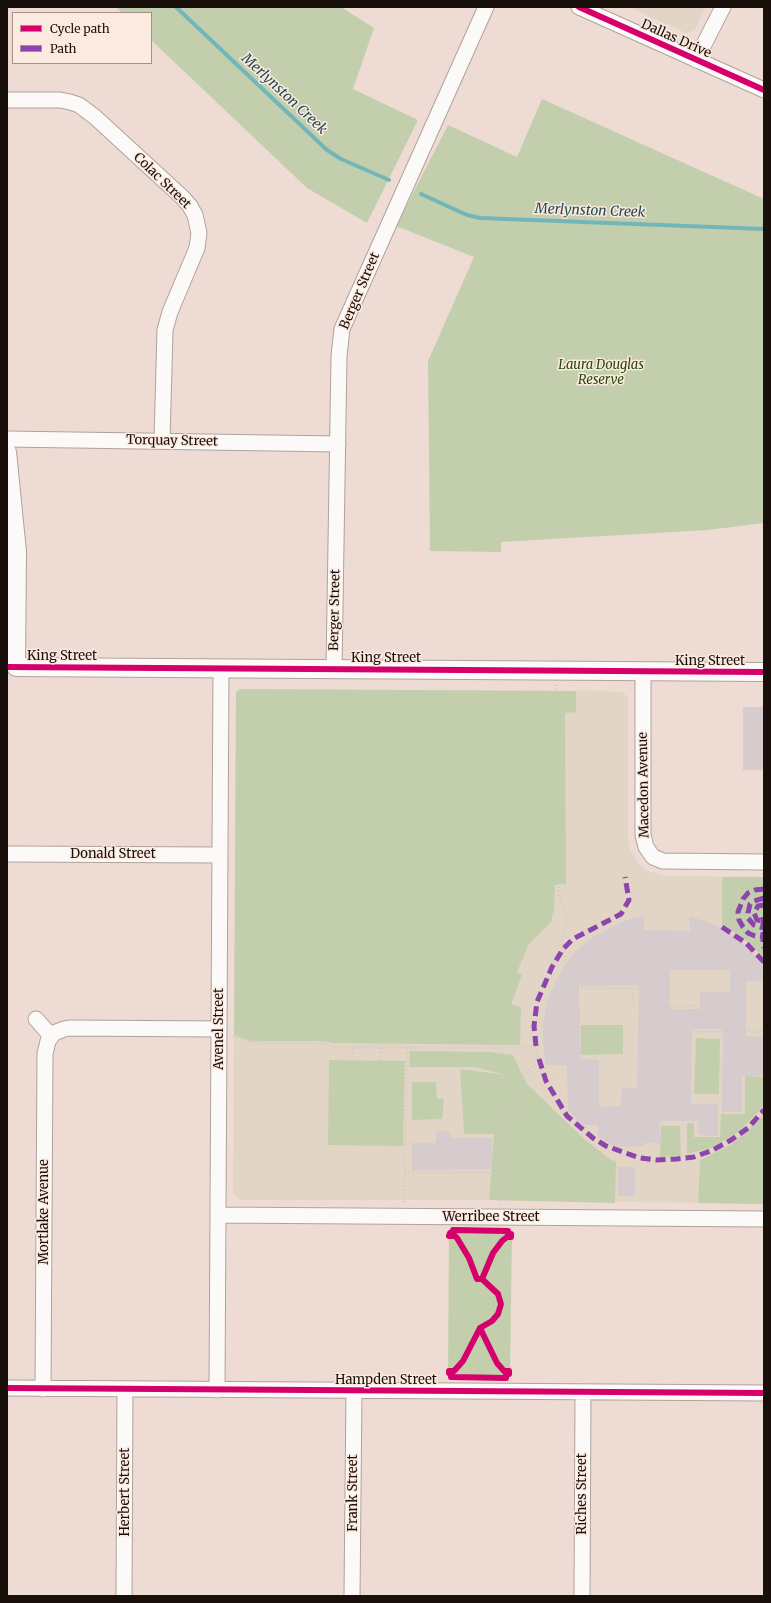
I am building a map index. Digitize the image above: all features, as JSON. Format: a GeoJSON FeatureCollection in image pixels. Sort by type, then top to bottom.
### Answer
{"type":"FeatureCollection","features":[{"type":"Feature","properties":{"kind":"street","name":"Berger Street"},"geometry":{"type":"LineString","coordinates":[[334,669],[338,356],[342,329],[486,7]]}},
{"type":"Feature","properties":{"kind":"street","name":"Dallas Drive"},"geometry":{"type":"LineString","coordinates":[[579,7],[764,90]]}},
{"type":"Feature","properties":{"kind":"street"},"geometry":{"type":"LineString","coordinates":[[696,60],[724,7]]}},
{"type":"Feature","properties":{"kind":"street","name":"Colac Street"},"geometry":{"type":"LineString","coordinates":[[7,100],[60,100],[79,105],[95,117],[182,197],[190,206],[195,215],[199,233],[197,248],[170,312],[165,330],[162,441]]}},
{"type":"Feature","properties":{"kind":"street","name":"Torquay Street"},"geometry":{"type":"LineString","coordinates":[[7,439],[338,444]]}},
{"type":"Feature","properties":{"kind":"street"},"geometry":{"type":"LineString","coordinates":[[7,452],[18,552],[12,667]]}},
{"type":"Feature","properties":{"kind":"street","name":"King Street"},"geometry":{"type":"LineString","coordinates":[[12,667],[764,672]]}},
{"type":"Feature","properties":{"kind":"street","name":"Avenel Street"},"geometry":{"type":"LineString","coordinates":[[217,1390],[221,668]]}},
{"type":"Feature","properties":{"kind":"street","name":"Macedon Avenue"},"geometry":{"type":"LineString","coordinates":[[643,671],[642,835],[646,847],[653,857],[663,861],[764,862]]}},
{"type":"Feature","properties":{"kind":"street","name":"Donald Street"},"geometry":{"type":"LineString","coordinates":[[7,854],[220,855]]}},
{"type":"Feature","properties":{"kind":"street"},"geometry":{"type":"LineString","coordinates":[[36,1019],[51,1036],[58,1030],[69,1028],[219,1029]]}},
{"type":"Feature","properties":{"kind":"street","name":"Mortlake Avenue"},"geometry":{"type":"LineString","coordinates":[[43,1389],[45,1054],[46,1047],[51,1036]]}},
{"type":"Feature","properties":{"kind":"street","name":"Werribee Street"},"geometry":{"type":"LineString","coordinates":[[219,1215],[764,1219]]}},
{"type":"Feature","properties":{"kind":"street","name":"Hampden Street"},"geometry":{"type":"LineString","coordinates":[[7,1388],[764,1393]]}},
{"type":"Feature","properties":{"kind":"street","name":"Herbert Street"},"geometry":{"type":"LineString","coordinates":[[124,1596],[125,1389]]}},
{"type":"Feature","properties":{"kind":"street","name":"Frank Street"},"geometry":{"type":"LineString","coordinates":[[352,1596],[354,1390]]}},
{"type":"Feature","properties":{"kind":"street","name":"Riches Street"},"geometry":{"type":"LineString","coordinates":[[582,1596],[583,1392]]}},
{"type":"Feature","properties":{"kind":"path"},"geometry":{"type":"LineString","coordinates":[[556,671],[556,690],[559,690],[559,898],[568,922],[563,932],[562,944],[566,964],[576,965],[575,988],[633,988],[633,1007],[695,1006],[695,1032],[764,1032]]}},
{"type":"Feature","properties":{"kind":"path"},"geometry":{"type":"LineString","coordinates":[[232,1036],[249,1042],[324,1042],[334,1046],[353,1047],[490,1048],[536,1046],[539,1059],[518,1083],[522,1100],[516,1105],[510,1120],[500,1204]]}},
{"type":"Feature","properties":{"kind":"path"},"geometry":{"type":"LineString","coordinates":[[352,1061],[353,1047]]}},
{"type":"Feature","properties":{"kind":"path"},"geometry":{"type":"LineString","coordinates":[[381,1047],[381,1061]]}},
{"type":"Feature","properties":{"kind":"path"},"geometry":{"type":"LineString","coordinates":[[404,1203],[407,1047]]}},
{"type":"Feature","properties":{"kind":"path"},"geometry":{"type":"LineString","coordinates":[[405,1172],[486,1172],[504,1177]]}},
{"type":"Feature","properties":{"kind":"path"},"geometry":{"type":"LineString","coordinates":[[459,1377],[451,1377],[452,1373],[449,1373],[449,1371],[454,1371],[463,1361],[480,1328],[496,1318],[501,1304],[498,1294],[482,1279],[477,1279],[469,1258],[457,1238],[455,1236],[449,1236],[450,1234],[453,1234],[453,1230],[461,1230]]}},
{"type":"Feature","properties":{"kind":"path"},"geometry":{"type":"LineString","coordinates":[[482,1279],[496,1249],[502,1241],[507,1237],[511,1237],[511,1234],[508,1234],[508,1231],[500,1231]]}},
{"type":"Feature","properties":{"kind":"path"},"geometry":{"type":"LineString","coordinates":[[480,1328],[497,1362],[504,1371],[509,1371],[509,1374],[506,1374],[506,1378],[498,1378]]}},
{"type":"Feature","properties":{"kind":"shaded area"},"geometry":{"type":"Polygon","coordinates":[[[628,7],[706,7],[694,30],[686,33],[628,7]]]}},
{"type":"Feature","properties":{"kind":"shaded area"},"geometry":{"type":"Polygon","coordinates":[[[240,689],[583,690],[623,692],[628,698],[628,840],[630,849],[639,864],[646,870],[664,876],[764,877],[764,1204],[489,1200],[240,1200],[233,1194],[236,692],[240,689]]]}},
{"type":"Feature","properties":{"kind":"green space"},"geometry":{"type":"Polygon","coordinates":[[[116,7],[341,7],[374,28],[353,89],[418,120],[367,223],[307,188],[152,41],[152,12],[121,12],[116,7]]]}},
{"type":"Feature","properties":{"kind":"green space","name":"Laura Douglas Reserve"},"geometry":{"type":"Polygon","coordinates":[[[542,99],[764,199],[764,523],[708,530],[501,542],[501,552],[430,551],[428,361],[474,257],[396,226],[448,125],[517,157],[542,99]]]}},
{"type":"Feature","properties":{"kind":"green space"},"geometry":{"type":"Polygon","coordinates":[[[240,689],[576,691],[576,712],[565,713],[566,884],[555,885],[554,908],[551,922],[529,944],[517,972],[522,975],[511,1004],[521,1007],[520,1045],[250,1041],[234,1035],[236,692],[240,689]]]}},
{"type":"Feature","properties":{"kind":"green space"},"geometry":{"type":"Polygon","coordinates":[[[722,877],[764,877],[764,957],[740,935],[722,925],[722,877]]]}},
{"type":"Feature","properties":{"kind":"green space"},"geometry":{"type":"Polygon","coordinates":[[[581,1025],[623,1025],[623,1054],[581,1055],[581,1025]]]}},
{"type":"Feature","properties":{"kind":"green space"},"geometry":{"type":"Polygon","coordinates":[[[696,1038],[720,1039],[719,1094],[694,1094],[696,1038]]]}},
{"type":"Feature","properties":{"kind":"green space"},"geometry":{"type":"Polygon","coordinates":[[[410,1051],[490,1052],[513,1055],[527,1084],[583,1138],[611,1160],[616,1161],[615,1203],[489,1200],[494,1134],[464,1134],[460,1069],[507,1075],[474,1067],[409,1067],[410,1051]]]}},
{"type":"Feature","properties":{"kind":"green space"},"geometry":{"type":"Polygon","coordinates":[[[329,1060],[405,1061],[403,1146],[328,1145],[329,1060]]]}},
{"type":"Feature","properties":{"kind":"green space"},"geometry":{"type":"Polygon","coordinates":[[[745,1076],[764,1077],[764,1103],[759,1111],[737,1133],[711,1148],[687,1154],[687,1123],[694,1123],[694,1137],[720,1137],[721,1114],[745,1114],[745,1076]]]}},
{"type":"Feature","properties":{"kind":"green space"},"geometry":{"type":"Polygon","coordinates":[[[412,1082],[436,1082],[437,1098],[444,1099],[442,1119],[412,1120],[412,1082]]]}},
{"type":"Feature","properties":{"kind":"green space"},"geometry":{"type":"Polygon","coordinates":[[[764,1115],[764,1204],[698,1203],[700,1160],[730,1145],[764,1115]]]}},
{"type":"Feature","properties":{"kind":"green space"},"geometry":{"type":"Polygon","coordinates":[[[661,1126],[680,1126],[681,1156],[660,1157],[661,1126]]]}},
{"type":"Feature","properties":{"kind":"green space"},"geometry":{"type":"Polygon","coordinates":[[[449,1232],[512,1233],[510,1375],[448,1375],[449,1232]]]}},
{"type":"Feature","properties":{"kind":"building"},"geometry":{"type":"Polygon","coordinates":[[[743,707],[764,707],[764,770],[743,770],[743,707]]]}},
{"type":"Feature","properties":{"kind":"building"},"geometry":{"type":"Polygon","coordinates":[[[644,916],[644,930],[690,931],[689,916],[708,922],[722,928],[739,940],[763,964],[764,981],[746,981],[746,1036],[764,1037],[764,1076],[742,1076],[742,1112],[722,1112],[723,1029],[692,1029],[691,1104],[718,1104],[718,1136],[698,1135],[698,1121],[660,1121],[660,1143],[644,1143],[644,1146],[616,1147],[598,1137],[598,1125],[583,1125],[568,1110],[567,1065],[546,1065],[543,1041],[543,1024],[547,1002],[555,983],[567,962],[578,949],[592,938],[613,926],[633,918],[644,916]],[[670,970],[670,1009],[700,1009],[700,992],[730,992],[730,970],[670,970]],[[639,985],[579,986],[581,1059],[599,1060],[599,1107],[621,1106],[622,1088],[637,1088],[639,985]]]}},
{"type":"Feature","properties":{"kind":"building"},"geometry":{"type":"Polygon","coordinates":[[[436,1131],[450,1131],[450,1138],[492,1138],[492,1169],[412,1170],[412,1143],[436,1143],[436,1131]]]}},
{"type":"Feature","properties":{"kind":"building"},"geometry":{"type":"Polygon","coordinates":[[[618,1167],[635,1167],[635,1196],[618,1196],[618,1167]]]}},
{"type":"Feature","properties":{"kind":"waterway","name":"Merlynston Creek"},"geometry":{"type":"LineString","coordinates":[[176,7],[327,150],[341,159],[389,180]]}},
{"type":"Feature","properties":{"kind":"waterway","name":"Merlynston Creek"},"geometry":{"type":"LineString","coordinates":[[421,194],[467,215],[480,218],[764,229]]}},
{"type":"Feature","properties":{"kind":"marked path"},"geometry":{"type":"LineString","coordinates":[[536,1046],[534,1026],[537,1002],[552,967],[563,949],[573,939],[621,914],[629,900],[625,877]]}},
{"type":"Feature","properties":{"kind":"marked path"},"geometry":{"type":"LineString","coordinates":[[764,889],[755,890],[748,893],[743,899],[738,912],[739,920],[748,933],[755,936],[764,937]]}},
{"type":"Feature","properties":{"kind":"marked path"},"geometry":{"type":"LineString","coordinates":[[764,898],[750,904],[748,913],[748,918],[754,925],[764,928]]}},
{"type":"Feature","properties":{"kind":"marked path"},"geometry":{"type":"LineString","coordinates":[[764,905],[758,906],[754,913],[757,920],[764,921]]}},
{"type":"Feature","properties":{"kind":"marked path"},"geometry":{"type":"LineString","coordinates":[[763,917],[764,948]]}},
{"type":"Feature","properties":{"kind":"marked path"},"geometry":{"type":"LineString","coordinates":[[722,927],[746,943],[764,962]]}},
{"type":"Feature","properties":{"kind":"marked path"},"geometry":{"type":"LineString","coordinates":[[539,1059],[546,1081],[567,1116],[593,1138],[606,1146],[640,1158],[657,1160],[677,1159],[694,1157],[713,1150],[748,1128],[764,1110]]}},
{"type":"Feature","properties":{"kind":"cycle path"},"geometry":{"type":"LineString","coordinates":[[579,7],[764,90]]}},
{"type":"Feature","properties":{"kind":"cycle path"},"geometry":{"type":"LineString","coordinates":[[7,667],[764,672]]}},
{"type":"Feature","properties":{"kind":"cycle path"},"geometry":{"type":"LineString","coordinates":[[480,1328],[497,1363],[504,1371],[509,1371],[509,1374],[506,1374],[506,1378],[451,1377],[452,1373],[449,1373],[449,1371],[454,1371],[463,1361],[480,1328],[492,1321],[498,1314],[501,1304],[498,1294],[482,1279],[493,1253],[502,1241],[507,1237],[511,1237],[511,1234],[508,1234],[508,1231],[453,1230],[453,1234],[450,1233],[449,1236],[455,1236],[457,1238],[469,1258],[477,1279],[482,1279]]}},
{"type":"Feature","properties":{"kind":"cycle path"},"geometry":{"type":"LineString","coordinates":[[7,1388],[764,1393]]}}]}
